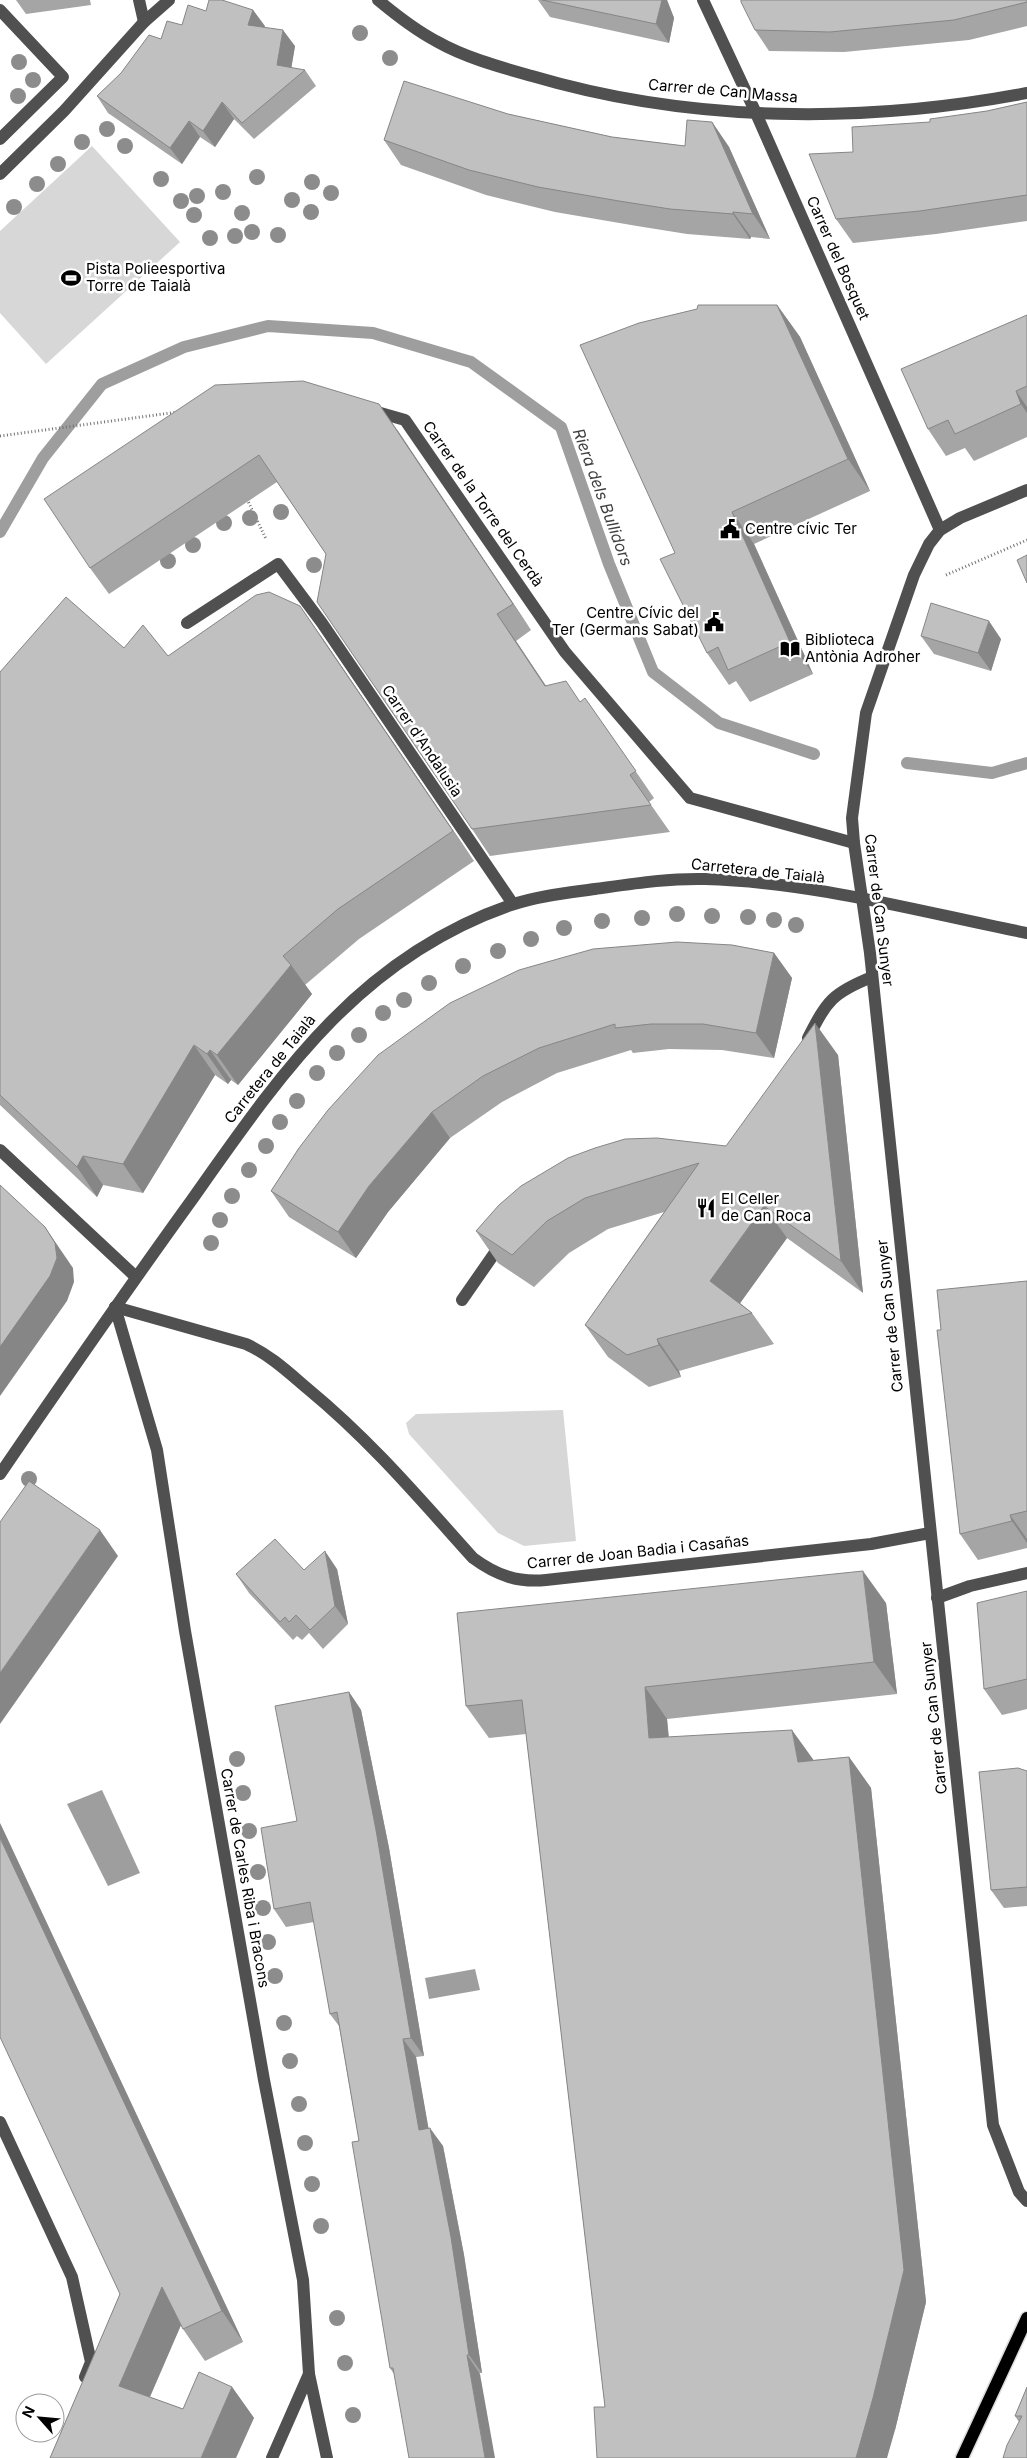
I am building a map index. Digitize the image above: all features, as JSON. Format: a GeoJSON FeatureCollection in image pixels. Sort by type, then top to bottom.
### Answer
{"type":"FeatureCollection","features":[{"type":"Feature","properties":{"kind":"main road"},"geometry":{"type":"LineString","coordinates":[[962,2458],[1027,2318]]}},
{"type":"Feature","properties":{"kind":"street"},"geometry":{"type":"LineString","coordinates":[[139,0],[144,22]]}},
{"type":"Feature","properties":{"kind":"street"},"geometry":{"type":"LineString","coordinates":[[0,174],[64,111],[144,22],[169,0]]}},
{"type":"Feature","properties":{"kind":"street","name":"Carrer de Can Massa"},"geometry":{"type":"LineString","coordinates":[[378,0],[437,42],[470,56],[563,85],[661,103],[815,114],[926,108],[1027,94]]}},
{"type":"Feature","properties":{"kind":"street","name":"Carrer del Bosquet"},"geometry":{"type":"LineString","coordinates":[[703,0],[755,111],[940,530]]}},
{"type":"Feature","properties":{"kind":"street"},"geometry":{"type":"LineString","coordinates":[[0,10],[63,77],[0,139]]}},
{"type":"Feature","properties":{"kind":"street","name":"Carrer de la Torre del Cerdà"},"geometry":{"type":"LineString","coordinates":[[360,408],[405,420],[565,652],[690,798],[854,844]]}},
{"type":"Feature","properties":{"kind":"street","name":"Carrer de Can Sunyer"},"geometry":{"type":"LineString","coordinates":[[1027,490],[960,518],[940,530],[929,544],[866,713],[852,818],[872,977],[993,2126],[1019,2192],[1027,2201]]}},
{"type":"Feature","properties":{"kind":"street"},"geometry":{"type":"LineString","coordinates":[[187,623],[278,564]]}},
{"type":"Feature","properties":{"kind":"street","name":"Carrer d'Andalusia"},"geometry":{"type":"LineString","coordinates":[[278,564],[513,904]]}},
{"type":"Feature","properties":{"kind":"street","name":"Carretera de Taialà"},"geometry":{"type":"LineString","coordinates":[[0,1474],[136,1277],[288,1068],[322,1028],[364,989],[404,959],[442,936],[513,904],[559,894],[680,880],[726,881],[792,888],[863,900],[1027,933]]}},
{"type":"Feature","properties":{"kind":"street"},"geometry":{"type":"LineString","coordinates":[[801,1050],[823,1008],[844,988],[872,977]]}},
{"type":"Feature","properties":{"kind":"street"},"geometry":{"type":"LineString","coordinates":[[0,1150],[136,1277]]}},
{"type":"Feature","properties":{"kind":"street"},"geometry":{"type":"LineString","coordinates":[[462,1300],[512,1228]]}},
{"type":"Feature","properties":{"kind":"street","name":"Carrer de Joan Badia i Casañas"},"geometry":{"type":"LineString","coordinates":[[115,1308],[246,1344],[265,1353],[346,1420],[370,1443],[474,1558],[489,1570],[508,1578],[527,1582],[546,1580],[871,1544],[930,1533]]}},
{"type":"Feature","properties":{"kind":"street","name":"Carrer de Carles Riba i Bracons"},"geometry":{"type":"LineString","coordinates":[[115,1308],[157,1450],[185,1631],[257,2040],[303,2280],[309,2374],[327,2458]]}},
{"type":"Feature","properties":{"kind":"street"},"geometry":{"type":"LineString","coordinates":[[937,1598],[970,1586],[1027,1573]]}},
{"type":"Feature","properties":{"kind":"street"},"geometry":{"type":"LineString","coordinates":[[0,2122],[72,2277],[92,2362],[81,2388]]}},
{"type":"Feature","properties":{"kind":"street"},"geometry":{"type":"LineString","coordinates":[[272,2458],[309,2374]]}},
{"type":"Feature","properties":{"kind":"path"},"geometry":{"type":"LineString","coordinates":[[0,436],[143,418],[186,410]]}},
{"type":"Feature","properties":{"kind":"path"},"geometry":{"type":"LineString","coordinates":[[245,494],[278,564]]}},
{"type":"Feature","properties":{"kind":"path"},"geometry":{"type":"LineString","coordinates":[[920,565],[948,576],[1027,540]]}},
{"type":"Feature","properties":{"kind":"shaded area","name":"Pista Polieesportiva Torre de Taialà"},"geometry":{"type":"Polygon","coordinates":[[[92,146],[180,242],[46,364],[0,313],[0,231],[92,146]]]}},
{"type":"Feature","properties":{"kind":"shaded area"},"geometry":{"type":"Polygon","coordinates":[[[563,1410],[576,1541],[524,1546],[498,1533],[409,1434],[406,1423],[416,1414],[563,1410]]]}},
{"type":"Feature","properties":{"kind":"shaded area"},"geometry":{"type":"Polygon","coordinates":[[[102,1790],[140,1873],[108,1886],[67,1804],[102,1790]]]}},
{"type":"Feature","properties":{"kind":"shaded area"},"geometry":{"type":"Polygon","coordinates":[[[475,1969],[480,1990],[429,1999],[425,1978],[475,1969]]]}},
{"type":"Feature","properties":{"kind":"building"},"geometry":{"type":"Polygon","coordinates":[[[209,0],[222,0],[253,10],[248,25],[283,30],[277,65],[305,70],[242,123],[222,102],[203,131],[189,121],[170,148],[97,96],[121,73],[149,35],[161,39],[167,21],[182,25],[188,5],[206,11],[209,0]]]}},
{"type":"Feature","properties":{"kind":"building"},"geometry":{"type":"Polygon","coordinates":[[[542,0],[662,0],[656,24],[542,0]]]}},
{"type":"Feature","properties":{"kind":"building"},"geometry":{"type":"Polygon","coordinates":[[[741,0],[1027,0],[1027,2],[954,20],[830,32],[755,30],[741,0]]]}},
{"type":"Feature","properties":{"kind":"building"},"geometry":{"type":"Polygon","coordinates":[[[404,81],[508,114],[612,137],[685,146],[687,120],[712,122],[753,214],[670,209],[538,187],[469,170],[384,140],[404,81]]]}},
{"type":"Feature","properties":{"kind":"building"},"geometry":{"type":"Polygon","coordinates":[[[1027,102],[1027,195],[920,211],[836,219],[809,154],[853,152],[852,127],[930,122],[930,119],[987,111],[1027,102]]]}},
{"type":"Feature","properties":{"kind":"building"},"geometry":{"type":"Polygon","coordinates":[[[698,305],[777,305],[848,459],[732,512],[790,642],[728,670],[718,647],[707,653],[660,559],[675,553],[580,345],[639,323],[697,309],[698,305]]]}},
{"type":"Feature","properties":{"kind":"building"},"geometry":{"type":"Polygon","coordinates":[[[1027,315],[1027,386],[1016,391],[1021,404],[955,434],[948,420],[928,429],[901,369],[1027,315]]]}},
{"type":"Feature","properties":{"kind":"building"},"geometry":{"type":"Polygon","coordinates":[[[303,381],[379,404],[513,604],[497,614],[545,686],[566,681],[580,702],[585,698],[636,771],[630,775],[651,805],[472,829],[317,602],[326,554],[259,455],[90,568],[44,499],[215,385],[303,381]]]}},
{"type":"Feature","properties":{"kind":"building"},"geometry":{"type":"Polygon","coordinates":[[[1027,555],[1027,583],[1017,560],[1027,555]]]}},
{"type":"Feature","properties":{"kind":"building"},"geometry":{"type":"Polygon","coordinates":[[[269,592],[300,606],[453,831],[338,909],[283,956],[291,965],[217,1055],[210,1050],[207,1054],[194,1045],[123,1164],[83,1156],[77,1167],[0,1095],[0,672],[66,597],[124,648],[143,625],[168,656],[256,595],[269,592]]]}},
{"type":"Feature","properties":{"kind":"building"},"geometry":{"type":"Polygon","coordinates":[[[931,603],[989,621],[978,653],[921,636],[931,603]]]}},
{"type":"Feature","properties":{"kind":"building"},"geometry":{"type":"Polygon","coordinates":[[[677,942],[732,945],[774,953],[756,1033],[703,1024],[651,1024],[615,1028],[615,1024],[539,1048],[483,1076],[432,1112],[369,1186],[338,1232],[271,1191],[299,1148],[328,1110],[378,1055],[450,1003],[519,970],[593,949],[677,942]]]}},
{"type":"Feature","properties":{"kind":"building"},"geometry":{"type":"Polygon","coordinates":[[[815,1023],[841,1261],[764,1206],[710,1281],[752,1313],[657,1339],[659,1345],[627,1355],[585,1325],[699,1163],[585,1198],[547,1221],[512,1255],[476,1231],[499,1205],[521,1186],[568,1158],[595,1148],[625,1139],[657,1138],[726,1146],[815,1023]]]}},
{"type":"Feature","properties":{"kind":"building"},"geometry":{"type":"Polygon","coordinates":[[[0,1185],[45,1227],[55,1243],[57,1258],[50,1276],[0,1347],[0,1185]]]}},
{"type":"Feature","properties":{"kind":"building"},"geometry":{"type":"Polygon","coordinates":[[[1027,1281],[1027,1511],[1010,1515],[1012,1521],[960,1534],[937,1330],[941,1330],[937,1290],[1027,1281]]]}},
{"type":"Feature","properties":{"kind":"building"},"geometry":{"type":"Polygon","coordinates":[[[29,1481],[100,1530],[0,1673],[0,1522],[29,1481]]]}},
{"type":"Feature","properties":{"kind":"building"},"geometry":{"type":"Polygon","coordinates":[[[275,1539],[304,1570],[325,1551],[335,1606],[310,1630],[296,1615],[289,1622],[285,1617],[280,1622],[236,1574],[275,1539]]]}},
{"type":"Feature","properties":{"kind":"building"},"geometry":{"type":"Polygon","coordinates":[[[863,1571],[874,1662],[645,1687],[649,1738],[792,1730],[798,1762],[849,1757],[904,2270],[873,2398],[856,2458],[597,2458],[594,2407],[605,2407],[522,1700],[466,1706],[457,1613],[863,1571]]]}},
{"type":"Feature","properties":{"kind":"building"},"geometry":{"type":"Polygon","coordinates":[[[1027,1591],[1027,1679],[984,1689],[977,1603],[1027,1591]]]}},
{"type":"Feature","properties":{"kind":"building"},"geometry":{"type":"Polygon","coordinates":[[[349,1692],[376,1830],[411,2038],[403,2039],[419,2130],[430,2128],[451,2237],[469,2355],[467,2355],[485,2458],[409,2458],[393,2368],[390,2368],[352,2142],[359,2141],[337,2012],[330,2014],[310,1902],[274,1909],[261,1828],[297,1821],[275,1706],[349,1692]]]}},
{"type":"Feature","properties":{"kind":"building"},"geometry":{"type":"Polygon","coordinates":[[[1018,1768],[1027,1771],[1027,1887],[991,1890],[979,1772],[1018,1768]]]}},
{"type":"Feature","properties":{"kind":"building"},"geometry":{"type":"Polygon","coordinates":[[[0,1838],[222,2311],[183,2329],[162,2287],[119,2386],[183,2409],[199,2372],[232,2387],[201,2458],[50,2458],[56,2443],[65,2443],[65,2423],[120,2294],[0,2037],[0,1838]]]}},
{"type":"Feature","properties":{"kind":"building"},"geometry":{"type":"Polygon","coordinates":[[[1027,2387],[1027,2458],[1003,2458],[1007,2445],[1022,2416],[1015,2416],[1027,2387]]]}},
{"type":"Feature","properties":{"kind":"waterway","name":"Riera dels Bullidors"},"geometry":{"type":"LineString","coordinates":[[0,532],[43,458],[102,384],[184,347],[268,326],[373,333],[471,362],[561,427],[609,564],[653,672],[719,723],[814,754]]}},
{"type":"Feature","properties":{"kind":"waterway","name":"Riera dels Bullidors"},"geometry":{"type":"LineString","coordinates":[[907,763],[992,773],[1027,763]]}},
{"type":"Feature","properties":{"kind":"place","name":"Pista Polieesportiva Torre de Taialà"},"geometry":{"type":"Point","coordinates":[71,278]}},
{"type":"Feature","properties":{"kind":"place","name":"Centre cívic Ter"},"geometry":{"type":"Point","coordinates":[730,529]}},
{"type":"Feature","properties":{"kind":"place","name":"Centre Cívic del Ter (Germans Sabat)"},"geometry":{"type":"Point","coordinates":[714,622]}},
{"type":"Feature","properties":{"kind":"place","name":"Biblioteca Antònia Adroher"},"geometry":{"type":"Point","coordinates":[790,649]}},
{"type":"Feature","properties":{"kind":"place","name":"El Celler de Can Roca"},"geometry":{"type":"Point","coordinates":[706,1208]}}]}
